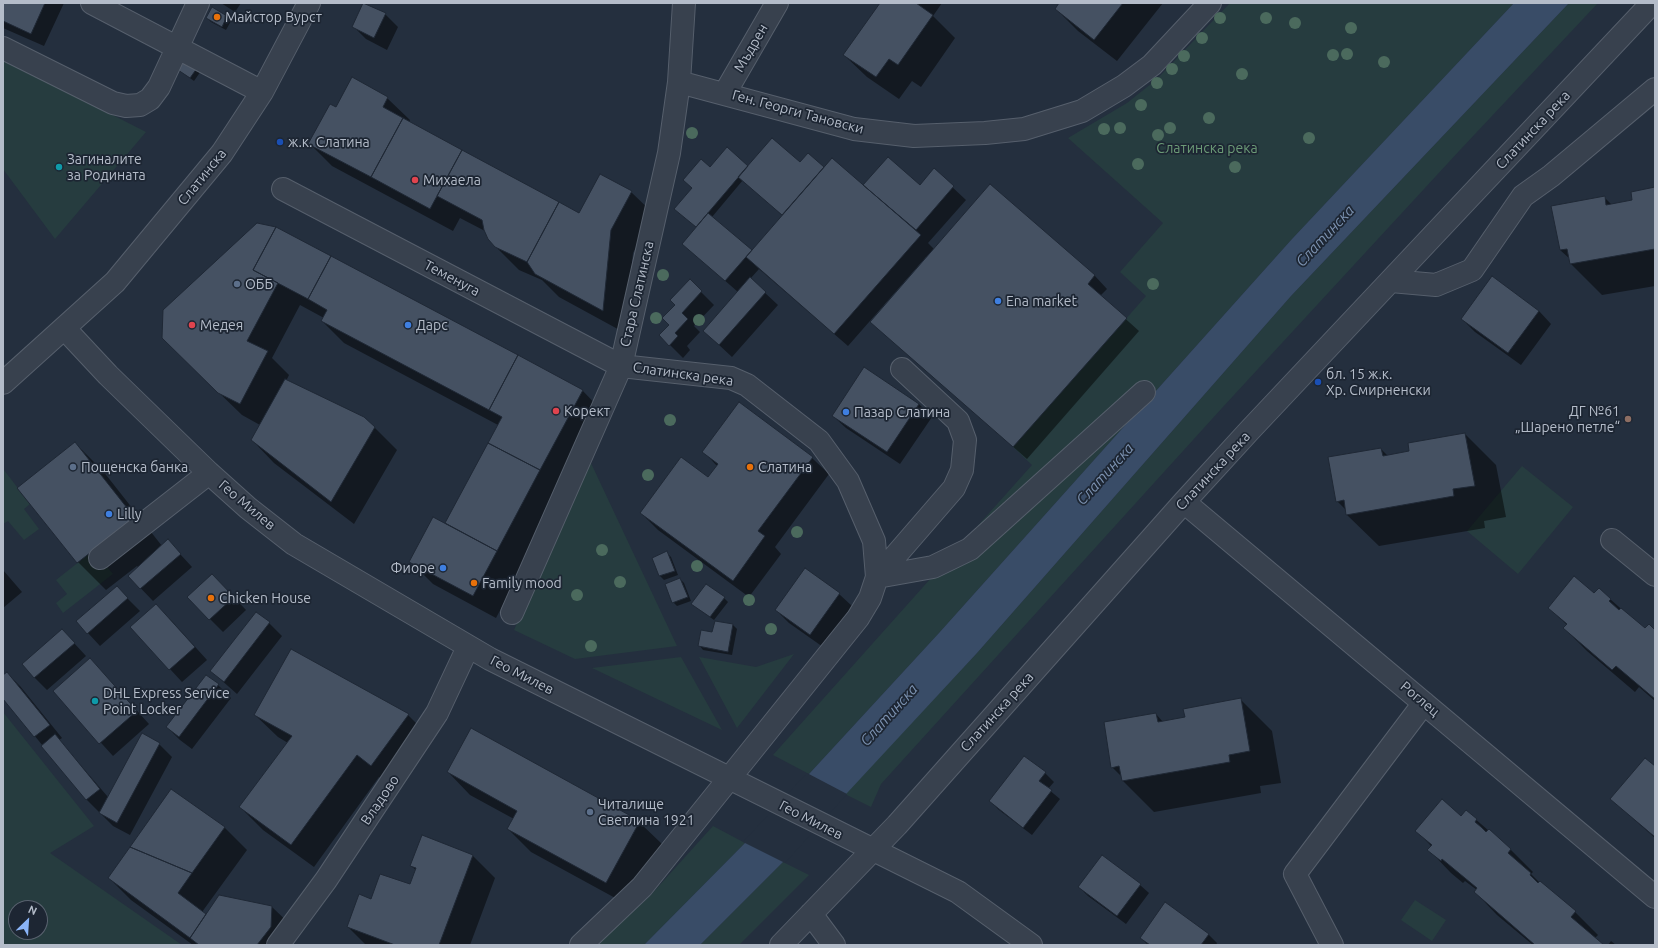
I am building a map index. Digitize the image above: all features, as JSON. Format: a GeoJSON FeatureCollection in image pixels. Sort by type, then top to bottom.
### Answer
{"type":"FeatureCollection","features":[{"type":"Feature","properties":{"kind":"street"},"geometry":{"type":"LineString","coordinates":[[92,3],[262,92]]}},
{"type":"Feature","properties":{"kind":"street"},"geometry":{"type":"LineString","coordinates":[[3,48],[113,103],[126,106],[140,105],[150,99],[159,87],[198,3]]}},
{"type":"Feature","properties":{"kind":"street","name":"Слатинска"},"geometry":{"type":"LineString","coordinates":[[3,383],[65,329],[115,282],[222,153],[262,92],[309,3]]}},
{"type":"Feature","properties":{"kind":"street","name":"Стара Слатинска"},"geometry":{"type":"LineString","coordinates":[[512,613],[620,366],[669,152],[679,82],[684,3]]}},
{"type":"Feature","properties":{"kind":"street","name":"Мъдрен"},"geometry":{"type":"LineString","coordinates":[[725,94],[778,3]]}},
{"type":"Feature","properties":{"kind":"street","name":"Ген. Георги Тановски"},"geometry":{"type":"LineString","coordinates":[[679,82],[854,129],[914,136],[985,133],[1024,128],[1082,111],[1124,86],[1152,65],[1210,3]]}},
{"type":"Feature","properties":{"kind":"street","name":"Слатинска река"},"geometry":{"type":"LineString","coordinates":[[781,945],[897,825],[1184,502],[1652,3]]}},
{"type":"Feature","properties":{"kind":"street"},"geometry":{"type":"LineString","coordinates":[[1391,281],[1436,285],[1472,270],[1523,196],[1551,176],[1655,88]]}},
{"type":"Feature","properties":{"kind":"street","name":"Теменуга"},"geometry":{"type":"LineString","coordinates":[[283,189],[620,366]]}},
{"type":"Feature","properties":{"kind":"street","name":"Гео Милев"},"geometry":{"type":"LineString","coordinates":[[65,329],[108,374],[209,473],[248,508],[294,544],[468,647],[532,681],[958,892],[1030,945]]}},
{"type":"Feature","properties":{"kind":"street","name":"Слатинска река"},"geometry":{"type":"LineString","coordinates":[[581,945],[642,887],[737,782],[858,618],[870,598],[877,577],[874,541],[848,481],[819,442],[747,385],[731,378],[620,366]]}},
{"type":"Feature","properties":{"kind":"street"},"geometry":{"type":"LineString","coordinates":[[877,577],[954,488],[962,470],[965,440],[958,421],[902,369]]}},
{"type":"Feature","properties":{"kind":"street"},"geometry":{"type":"LineString","coordinates":[[877,577],[933,567],[970,549],[1144,392]]}},
{"type":"Feature","properties":{"kind":"street"},"geometry":{"type":"LineString","coordinates":[[100,558],[209,473]]}},
{"type":"Feature","properties":{"kind":"street","name":"Роглец"},"geometry":{"type":"LineString","coordinates":[[1184,502],[1655,897]]}},
{"type":"Feature","properties":{"kind":"street"},"geometry":{"type":"LineString","coordinates":[[1612,540],[1655,575]]}},
{"type":"Feature","properties":{"kind":"street","name":"Владово"},"geometry":{"type":"LineString","coordinates":[[278,945],[326,880],[437,713],[468,647]]}},
{"type":"Feature","properties":{"kind":"street"},"geometry":{"type":"LineString","coordinates":[[1332,945],[1295,874],[1424,703]]}},
{"type":"Feature","properties":{"kind":"street"},"geometry":{"type":"LineString","coordinates":[[811,914],[834,945]]}},
{"type":"Feature","properties":{"kind":"green space"},"geometry":{"type":"Polygon","coordinates":[[[1230,3],[1514,3],[1292,239],[939,633],[809,774],[773,755],[1032,465],[1013,447],[1146,296],[1120,272],[1163,223],[1068,138],[1127,103],[1156,80],[1230,3]]]}},
{"type":"Feature","properties":{"kind":"green space"},"geometry":{"type":"Polygon","coordinates":[[[1569,3],[1598,3],[1222,408],[881,784],[871,807],[845,794],[977,653],[1291,296],[1569,3]]]}},
{"type":"Feature","properties":{"kind":"green space"},"geometry":{"type":"Polygon","coordinates":[[[3,59],[146,132],[55,239],[3,169],[3,59]]]}},
{"type":"Feature","properties":{"kind":"green space"},"geometry":{"type":"Polygon","coordinates":[[[590,461],[677,646],[575,659],[514,630],[590,461]]]}},
{"type":"Feature","properties":{"kind":"green space"},"geometry":{"type":"Polygon","coordinates":[[[1522,466],[1573,507],[1518,574],[1467,531],[1522,466]]]}},
{"type":"Feature","properties":{"kind":"green space"},"geometry":{"type":"Polygon","coordinates":[[[4,470],[30,504],[24,509],[39,529],[24,540],[8,521],[3,524],[4,470]]]}},
{"type":"Feature","properties":{"kind":"green space"},"geometry":{"type":"Polygon","coordinates":[[[94,550],[113,574],[63,613],[56,603],[67,594],[56,580],[94,550]]]}},
{"type":"Feature","properties":{"kind":"green space"},"geometry":{"type":"Polygon","coordinates":[[[794,654],[737,728],[699,657],[756,667],[794,654]]]}},
{"type":"Feature","properties":{"kind":"green space"},"geometry":{"type":"Polygon","coordinates":[[[681,657],[722,730],[592,668],[681,657]]]}},
{"type":"Feature","properties":{"kind":"green space"},"geometry":{"type":"Polygon","coordinates":[[[3,712],[94,826],[50,853],[182,945],[3,945],[3,712]]]}},
{"type":"Feature","properties":{"kind":"green space"},"geometry":{"type":"Polygon","coordinates":[[[713,826],[745,843],[644,945],[596,945],[649,897],[713,826]]]}},
{"type":"Feature","properties":{"kind":"green space"},"geometry":{"type":"Polygon","coordinates":[[[783,862],[809,875],[739,945],[700,945],[783,862]]]}},
{"type":"Feature","properties":{"kind":"green space"},"geometry":{"type":"Polygon","coordinates":[[[1415,900],[1446,920],[1432,941],[1401,920],[1415,900]]]}},
{"type":"Feature","properties":{"kind":"water"},"geometry":{"type":"Polygon","coordinates":[[[1514,3],[1569,3],[1291,296],[977,653],[783,862],[700,945],[644,945],[745,843],[809,774],[939,633],[1292,239],[1514,3]]]}},
{"type":"Feature","properties":{"kind":"pier"},"geometry":{"type":"Polygon","coordinates":[[[807,773],[847,794],[785,863],[743,842],[807,773]]]}},
{"type":"Feature","properties":{"kind":"building"},"geometry":{"type":"Polygon","coordinates":[[[3,3],[45,3],[31,34],[3,21],[3,3]]]}},
{"type":"Feature","properties":{"kind":"building"},"geometry":{"type":"Polygon","coordinates":[[[363,3],[386,13],[374,38],[352,27],[363,3]]]}},
{"type":"Feature","properties":{"kind":"building"},"geometry":{"type":"Polygon","coordinates":[[[880,3],[916,3],[933,15],[898,65],[889,59],[876,77],[843,55],[880,3]]]}},
{"type":"Feature","properties":{"kind":"building"},"geometry":{"type":"Polygon","coordinates":[[[1059,3],[1123,3],[1094,40],[1055,9],[1059,3]]]}},
{"type":"Feature","properties":{"kind":"building","name":"Майстор Вурст"},"geometry":{"type":"Polygon","coordinates":[[[212,7],[227,16],[222,27],[206,18],[212,7]]]}},
{"type":"Feature","properties":{"kind":"building"},"geometry":{"type":"Polygon","coordinates":[[[188,55],[200,64],[190,78],[178,70],[188,55]]]}},
{"type":"Feature","properties":{"kind":"building"},"geometry":{"type":"Polygon","coordinates":[[[352,77],[388,97],[383,107],[403,118],[371,177],[308,144],[330,104],[336,107],[352,77]]]}},
{"type":"Feature","properties":{"kind":"building"},"geometry":{"type":"Polygon","coordinates":[[[403,118],[462,150],[430,209],[371,177],[403,118]]]}},
{"type":"Feature","properties":{"kind":"building"},"geometry":{"type":"Polygon","coordinates":[[[772,138],[800,162],[808,153],[824,167],[782,215],[738,177],[772,138]]]}},
{"type":"Feature","properties":{"kind":"building"},"geometry":{"type":"Polygon","coordinates":[[[727,147],[748,166],[696,227],[674,209],[692,188],[683,180],[701,159],[710,167],[727,147]]]}},
{"type":"Feature","properties":{"kind":"building"},"geometry":{"type":"Polygon","coordinates":[[[462,150],[559,202],[527,262],[495,247],[488,239],[482,220],[437,196],[462,150]]]}},
{"type":"Feature","properties":{"kind":"building"},"geometry":{"type":"Polygon","coordinates":[[[888,157],[920,185],[934,168],[954,186],[916,230],[863,185],[888,157]]]}},
{"type":"Feature","properties":{"kind":"building"},"geometry":{"type":"Polygon","coordinates":[[[832,158],[921,235],[834,334],[746,257],[832,158]]]}},
{"type":"Feature","properties":{"kind":"building"},"geometry":{"type":"Polygon","coordinates":[[[600,174],[632,191],[611,230],[603,311],[535,274],[527,262],[559,202],[579,213],[600,174]]]}},
{"type":"Feature","properties":{"kind":"building","name":"Ena market"},"geometry":{"type":"Polygon","coordinates":[[[990,184],[1095,275],[1088,284],[1127,318],[1013,447],[870,322],[990,184]]]}},
{"type":"Feature","properties":{"kind":"building"},"geometry":{"type":"Polygon","coordinates":[[[1655,187],[1655,249],[1570,264],[1567,249],[1560,250],[1551,206],[1605,196],[1606,205],[1632,200],[1631,192],[1655,187]]]}},
{"type":"Feature","properties":{"kind":"building"},"geometry":{"type":"Polygon","coordinates":[[[708,213],[752,250],[725,281],[682,244],[708,213]]]}},
{"type":"Feature","properties":{"kind":"building"},"geometry":{"type":"Polygon","coordinates":[[[257,223],[276,227],[253,270],[278,283],[247,341],[268,351],[240,404],[218,393],[162,338],[163,310],[257,223]]]}},
{"type":"Feature","properties":{"kind":"building"},"geometry":{"type":"Polygon","coordinates":[[[276,227],[331,256],[308,299],[253,270],[276,227]]]}},
{"type":"Feature","properties":{"kind":"building"},"geometry":{"type":"Polygon","coordinates":[[[331,256],[518,355],[489,410],[321,321],[327,310],[308,299],[331,256]]]}},
{"type":"Feature","properties":{"kind":"building"},"geometry":{"type":"Polygon","coordinates":[[[1492,276],[1539,311],[1508,353],[1461,319],[1492,276]]]}},
{"type":"Feature","properties":{"kind":"building"},"geometry":{"type":"Polygon","coordinates":[[[750,277],[766,292],[719,345],[703,331],[750,277]]]}},
{"type":"Feature","properties":{"kind":"building"},"geometry":{"type":"Polygon","coordinates":[[[690,279],[702,291],[682,313],[688,319],[675,333],[678,336],[669,346],[659,335],[669,325],[662,318],[675,305],[670,300],[690,279]]]}},
{"type":"Feature","properties":{"kind":"building"},"geometry":{"type":"Polygon","coordinates":[[[518,355],[583,390],[540,470],[488,443],[502,417],[489,410],[518,355]]]}},
{"type":"Feature","properties":{"kind":"building"},"geometry":{"type":"Polygon","coordinates":[[[864,367],[919,404],[887,452],[832,416],[864,367]]]}},
{"type":"Feature","properties":{"kind":"building"},"geometry":{"type":"Polygon","coordinates":[[[285,379],[364,417],[375,427],[331,502],[251,440],[285,379]]]}},
{"type":"Feature","properties":{"kind":"building"},"geometry":{"type":"Polygon","coordinates":[[[739,402],[813,457],[758,531],[765,536],[733,581],[640,513],[681,457],[708,477],[718,464],[702,452],[739,402]]]}},
{"type":"Feature","properties":{"kind":"building"},"geometry":{"type":"Polygon","coordinates":[[[1465,433],[1475,486],[1453,489],[1454,496],[1346,515],[1344,500],[1336,502],[1328,457],[1381,448],[1383,456],[1409,451],[1408,443],[1465,433]]]}},
{"type":"Feature","properties":{"kind":"building"},"geometry":{"type":"Polygon","coordinates":[[[75,442],[135,518],[77,563],[17,488],[75,442]]]}},
{"type":"Feature","properties":{"kind":"building"},"geometry":{"type":"Polygon","coordinates":[[[488,443],[540,470],[497,551],[445,523],[488,443]]]}},
{"type":"Feature","properties":{"kind":"building"},"geometry":{"type":"Polygon","coordinates":[[[433,517],[497,551],[473,596],[409,562],[433,517]]]}},
{"type":"Feature","properties":{"kind":"building"},"geometry":{"type":"Polygon","coordinates":[[[168,539],[181,554],[140,589],[128,576],[168,539]]]}},
{"type":"Feature","properties":{"kind":"building"},"geometry":{"type":"Polygon","coordinates":[[[667,551],[675,571],[659,576],[652,558],[667,551]]]}},
{"type":"Feature","properties":{"kind":"building"},"geometry":{"type":"Polygon","coordinates":[[[805,568],[840,593],[810,635],[775,610],[805,568]]]}},
{"type":"Feature","properties":{"kind":"building"},"geometry":{"type":"Polygon","coordinates":[[[212,574],[234,597],[209,620],[187,597],[212,574]]]}},
{"type":"Feature","properties":{"kind":"building"},"geometry":{"type":"Polygon","coordinates":[[[1574,576],[1594,593],[1599,588],[1611,599],[1609,601],[1619,610],[1621,608],[1645,628],[1649,624],[1655,630],[1655,699],[1616,666],[1612,670],[1563,628],[1567,624],[1548,608],[1574,576]]]}},
{"type":"Feature","properties":{"kind":"building"},"geometry":{"type":"Polygon","coordinates":[[[680,578],[688,597],[672,603],[665,584],[680,578]]]}},
{"type":"Feature","properties":{"kind":"building"},"geometry":{"type":"Polygon","coordinates":[[[706,584],[725,597],[710,617],[691,604],[706,584]]]}},
{"type":"Feature","properties":{"kind":"building"},"geometry":{"type":"Polygon","coordinates":[[[117,586],[128,598],[87,634],[76,621],[117,586]]]}},
{"type":"Feature","properties":{"kind":"building"},"geometry":{"type":"Polygon","coordinates":[[[156,604],[195,647],[169,670],[130,627],[156,604]]]}},
{"type":"Feature","properties":{"kind":"building"},"geometry":{"type":"Polygon","coordinates":[[[256,612],[270,622],[224,682],[210,671],[256,612]]]}},
{"type":"Feature","properties":{"kind":"building"},"geometry":{"type":"Polygon","coordinates":[[[715,621],[733,624],[728,652],[698,646],[701,630],[712,632],[715,621]]]}},
{"type":"Feature","properties":{"kind":"building"},"geometry":{"type":"Polygon","coordinates":[[[62,629],[75,643],[34,678],[22,664],[62,629]]]}},
{"type":"Feature","properties":{"kind":"building"},"geometry":{"type":"Polygon","coordinates":[[[291,649],[409,714],[371,766],[357,755],[291,845],[239,807],[292,736],[254,715],[291,649]]]}},
{"type":"Feature","properties":{"kind":"building","name":"DHL Express Service Point Locker"},"geometry":{"type":"Polygon","coordinates":[[[90,658],[137,711],[99,744],[53,691],[90,658]]]}},
{"type":"Feature","properties":{"kind":"building"},"geometry":{"type":"Polygon","coordinates":[[[7,672],[50,725],[34,737],[3,699],[3,675],[7,672]]]}},
{"type":"Feature","properties":{"kind":"building"},"geometry":{"type":"Polygon","coordinates":[[[206,675],[219,684],[179,737],[166,727],[206,675]]]}},
{"type":"Feature","properties":{"kind":"building"},"geometry":{"type":"Polygon","coordinates":[[[1241,698],[1250,751],[1229,755],[1230,762],[1122,781],[1119,766],[1111,768],[1104,722],[1156,713],[1158,722],[1185,717],[1183,709],[1241,698]]]}},
{"type":"Feature","properties":{"kind":"building"},"geometry":{"type":"Polygon","coordinates":[[[471,728],[640,821],[606,883],[507,829],[517,811],[447,772],[471,728]]]}},
{"type":"Feature","properties":{"kind":"building"},"geometry":{"type":"Polygon","coordinates":[[[142,733],[160,743],[117,823],[99,813],[142,733]]]}},
{"type":"Feature","properties":{"kind":"building"},"geometry":{"type":"Polygon","coordinates":[[[55,734],[100,789],[86,800],[41,746],[55,734]]]}},
{"type":"Feature","properties":{"kind":"building"},"geometry":{"type":"Polygon","coordinates":[[[1024,756],[1046,772],[1039,781],[1052,790],[1023,828],[989,801],[1024,756]]]}},
{"type":"Feature","properties":{"kind":"building"},"geometry":{"type":"Polygon","coordinates":[[[1645,758],[1655,766],[1655,837],[1610,799],[1645,758]]]}},
{"type":"Feature","properties":{"kind":"building"},"geometry":{"type":"Polygon","coordinates":[[[171,789],[225,827],[192,873],[130,847],[171,789]]]}},
{"type":"Feature","properties":{"kind":"building"},"geometry":{"type":"Polygon","coordinates":[[[1442,799],[1461,816],[1466,810],[1477,819],[1475,822],[1486,832],[1489,829],[1511,849],[1508,853],[1531,873],[1530,875],[1538,883],[1540,881],[1576,911],[1571,917],[1604,945],[1535,945],[1474,892],[1477,888],[1442,859],[1441,861],[1427,850],[1432,845],[1415,831],[1442,799]]]}},
{"type":"Feature","properties":{"kind":"building"},"geometry":{"type":"Polygon","coordinates":[[[422,835],[473,855],[439,945],[395,945],[347,927],[359,894],[371,899],[380,874],[410,884],[416,868],[410,866],[422,835]]]}},
{"type":"Feature","properties":{"kind":"building"},"geometry":{"type":"Polygon","coordinates":[[[130,847],[192,873],[178,893],[206,914],[190,938],[108,878],[130,847]]]}},
{"type":"Feature","properties":{"kind":"building"},"geometry":{"type":"Polygon","coordinates":[[[1102,855],[1141,884],[1117,916],[1078,887],[1102,855]]]}},
{"type":"Feature","properties":{"kind":"building"},"geometry":{"type":"Polygon","coordinates":[[[219,895],[272,906],[271,927],[257,945],[199,945],[190,938],[219,895]]]}},
{"type":"Feature","properties":{"kind":"building"},"geometry":{"type":"Polygon","coordinates":[[[1165,902],[1209,934],[1201,945],[1150,945],[1140,938],[1165,902]]]}},
{"type":"Feature","properties":{"kind":"place","name":"Майстор Вурст"},"geometry":{"type":"Point","coordinates":[217,17]}},
{"type":"Feature","properties":{"kind":"place","name":"ж.к. Слатина"},"geometry":{"type":"Point","coordinates":[280,142]}},
{"type":"Feature","properties":{"kind":"place","name":"Загиналите за Родината"},"geometry":{"type":"Point","coordinates":[59,167]}},
{"type":"Feature","properties":{"kind":"place","name":"Михаела"},"geometry":{"type":"Point","coordinates":[415,180]}},
{"type":"Feature","properties":{"kind":"place","name":"ОББ"},"geometry":{"type":"Point","coordinates":[237,284]}},
{"type":"Feature","properties":{"kind":"place","name":"Ena market"},"geometry":{"type":"Point","coordinates":[998,301]}},
{"type":"Feature","properties":{"kind":"place","name":"Медея"},"geometry":{"type":"Point","coordinates":[192,325]}},
{"type":"Feature","properties":{"kind":"place","name":"Дарс"},"geometry":{"type":"Point","coordinates":[408,325]}},
{"type":"Feature","properties":{"kind":"place","name":"бл. 15 ж.к. Хр. Смирненски"},"geometry":{"type":"Point","coordinates":[1318,382]}},
{"type":"Feature","properties":{"kind":"place","name":"Корект"},"geometry":{"type":"Point","coordinates":[556,411]}},
{"type":"Feature","properties":{"kind":"place","name":"Пазар Слатина"},"geometry":{"type":"Point","coordinates":[846,412]}},
{"type":"Feature","properties":{"kind":"place","name":"ДГ №61 „Шарено петле“"},"geometry":{"type":"Point","coordinates":[1628,419]}},
{"type":"Feature","properties":{"kind":"place","name":"Пощенска банка"},"geometry":{"type":"Point","coordinates":[73,467]}},
{"type":"Feature","properties":{"kind":"place","name":"Слатина"},"geometry":{"type":"Point","coordinates":[750,467]}},
{"type":"Feature","properties":{"kind":"place","name":"Lilly"},"geometry":{"type":"Point","coordinates":[109,514]}},
{"type":"Feature","properties":{"kind":"place","name":"Фиоре"},"geometry":{"type":"Point","coordinates":[443,568]}},
{"type":"Feature","properties":{"kind":"place","name":"Family mood"},"geometry":{"type":"Point","coordinates":[474,583]}},
{"type":"Feature","properties":{"kind":"place","name":"Chicken House"},"geometry":{"type":"Point","coordinates":[211,598]}},
{"type":"Feature","properties":{"kind":"place","name":"DHL Express Service Point Locker"},"geometry":{"type":"Point","coordinates":[95,701]}},
{"type":"Feature","properties":{"kind":"place","name":"Читалище Светлина 1921"},"geometry":{"type":"Point","coordinates":[590,812]}}]}
